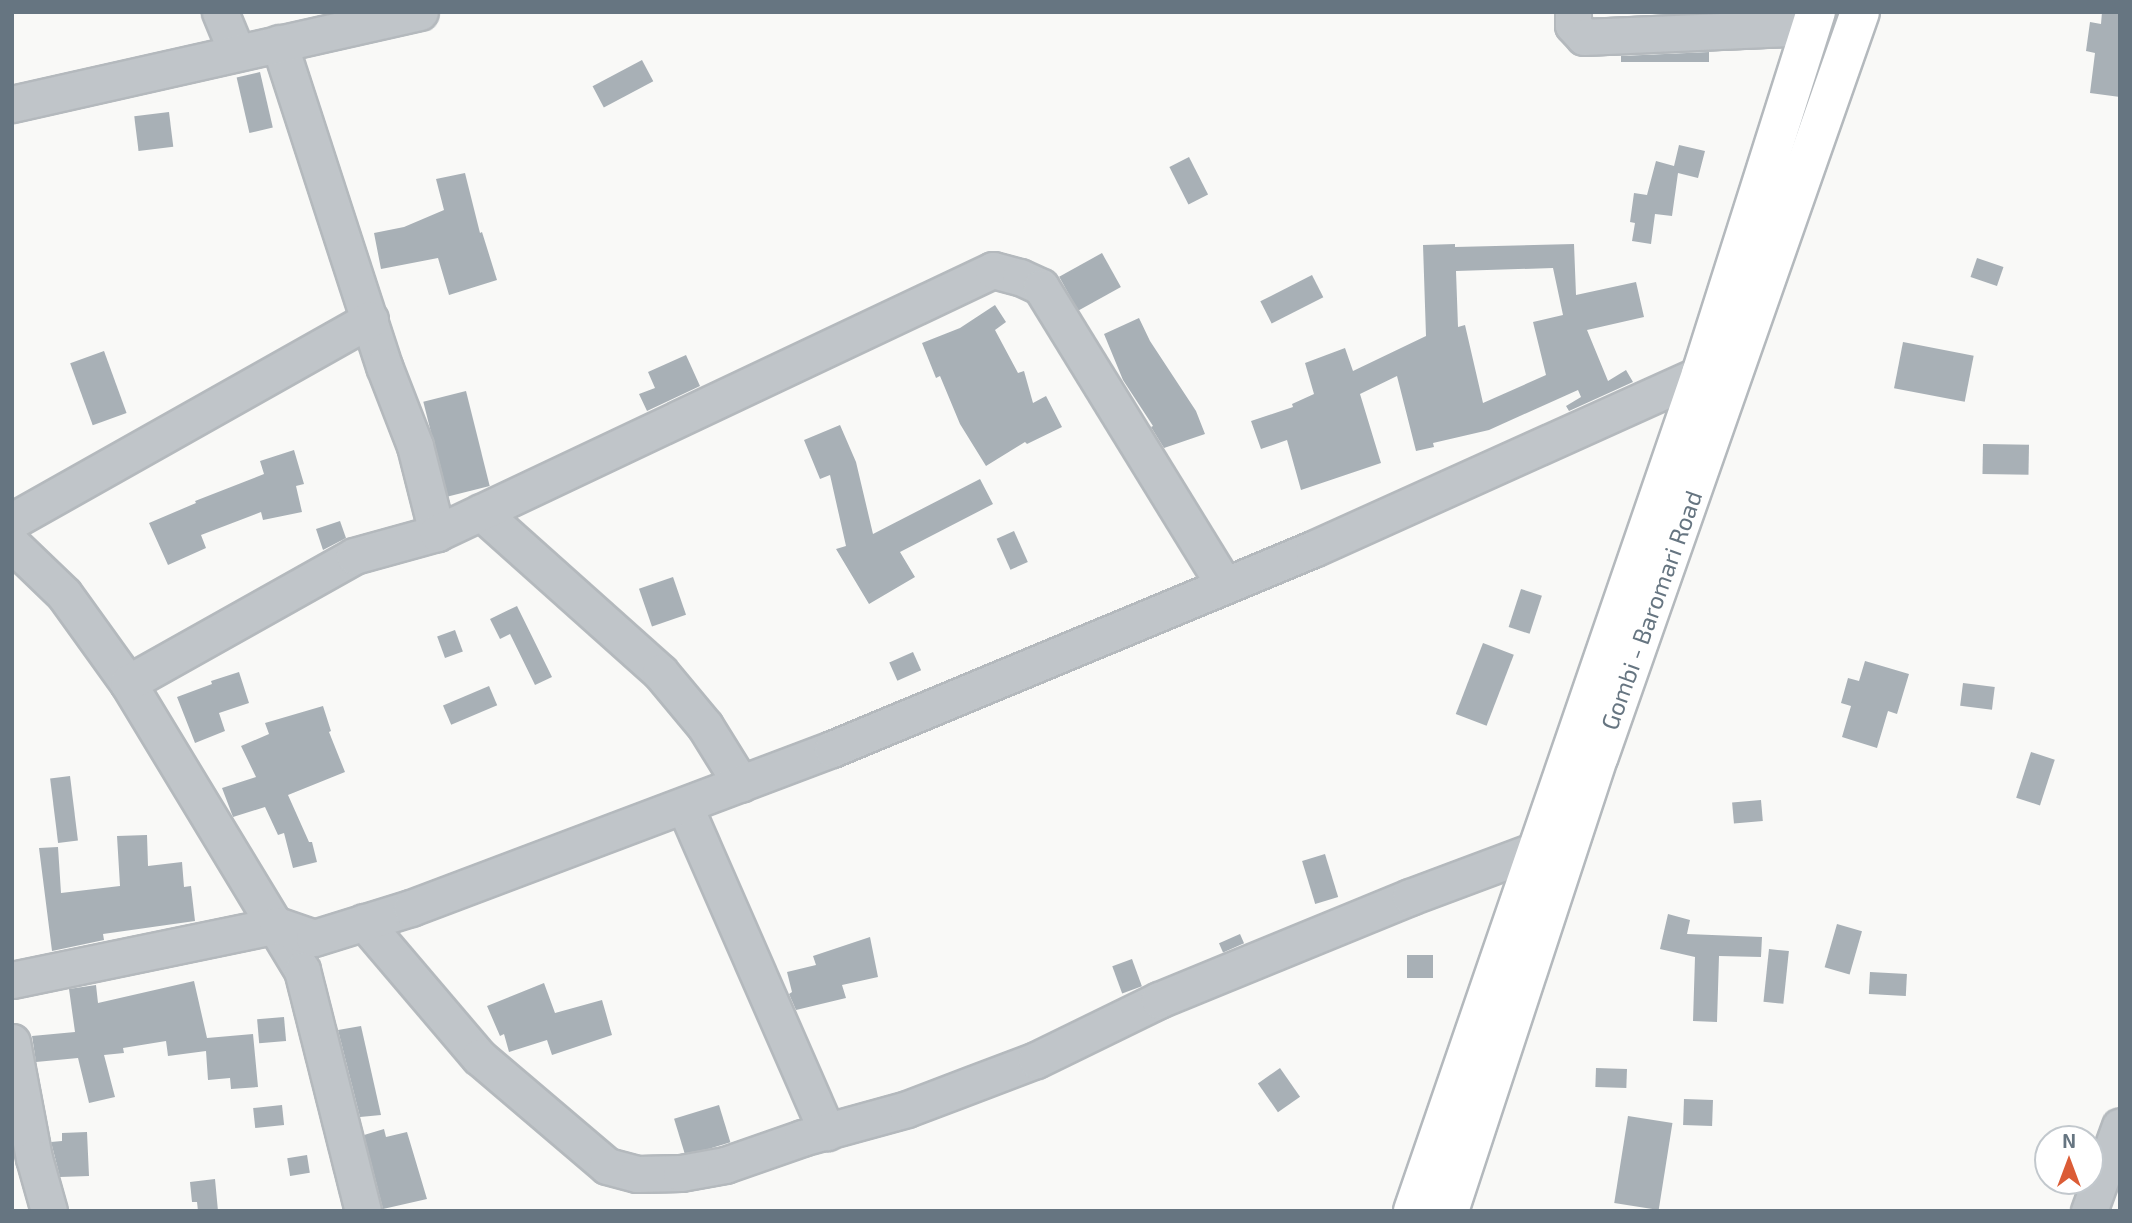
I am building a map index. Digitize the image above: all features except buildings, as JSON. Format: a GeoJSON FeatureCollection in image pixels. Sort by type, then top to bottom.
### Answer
{"type":"FeatureCollection","features":[{"type":"Feature","properties":{"kind":"main road","name":"Gombi - Baromari Road"},"geometry":{"type":"LineString","coordinates":[[1413,1211],[1536,850],[1586,752],[1860,12]]}},
{"type":"Feature","properties":{"kind":"main road","name":"Gombi - Baromari Road"},"geometry":{"type":"LineString","coordinates":[[1449,1211],[1701,374],[1814,20]]}},
{"type":"Feature","properties":{"kind":"street"},"geometry":{"type":"LineString","coordinates":[[220,12],[237,53]]}},
{"type":"Feature","properties":{"kind":"street"},"geometry":{"type":"LineString","coordinates":[[12,104],[420,12]]}},
{"type":"Feature","properties":{"kind":"street"},"geometry":{"type":"LineString","coordinates":[[1573,12],[1573,25],[1584,37],[1814,20]]}},
{"type":"Feature","properties":{"kind":"street"},"geometry":{"type":"LineString","coordinates":[[279,43],[384,366],[415,446],[437,533]]}},
{"type":"Feature","properties":{"kind":"street"},"geometry":{"type":"LineString","coordinates":[[128,684],[354,556],[437,533],[993,270],[1020,277],[1041,287],[1224,584]]}},
{"type":"Feature","properties":{"kind":"street"},"geometry":{"type":"LineString","coordinates":[[12,521],[370,319]]}},
{"type":"Feature","properties":{"kind":"street"},"geometry":{"type":"LineString","coordinates":[[12,979],[277,925],[314,938],[411,908],[685,807],[832,749],[1313,549],[1701,374]]}},
{"type":"Feature","properties":{"kind":"street"},"geometry":{"type":"LineString","coordinates":[[481,512],[660,672],[705,726],[741,784]]}},
{"type":"Feature","properties":{"kind":"street"},"geometry":{"type":"LineString","coordinates":[[12,544],[64,594],[128,684],[302,970],[363,1211]]}},
{"type":"Feature","properties":{"kind":"street"},"geometry":{"type":"LineString","coordinates":[[685,807],[827,1132]]}},
{"type":"Feature","properties":{"kind":"street"},"geometry":{"type":"LineString","coordinates":[[364,922],[479,1057],[607,1166],[638,1174],[681,1173],[725,1165],[906,1109],[1036,1060],[1159,1000],[1410,897],[1536,850]]}},
{"type":"Feature","properties":{"kind":"street"},"geometry":{"type":"LineString","coordinates":[[12,1042],[34,1158],[49,1211]]}},
{"type":"Feature","properties":{"kind":"street"},"geometry":{"type":"LineString","coordinates":[[2089,1211],[2120,1126]]}}]}
